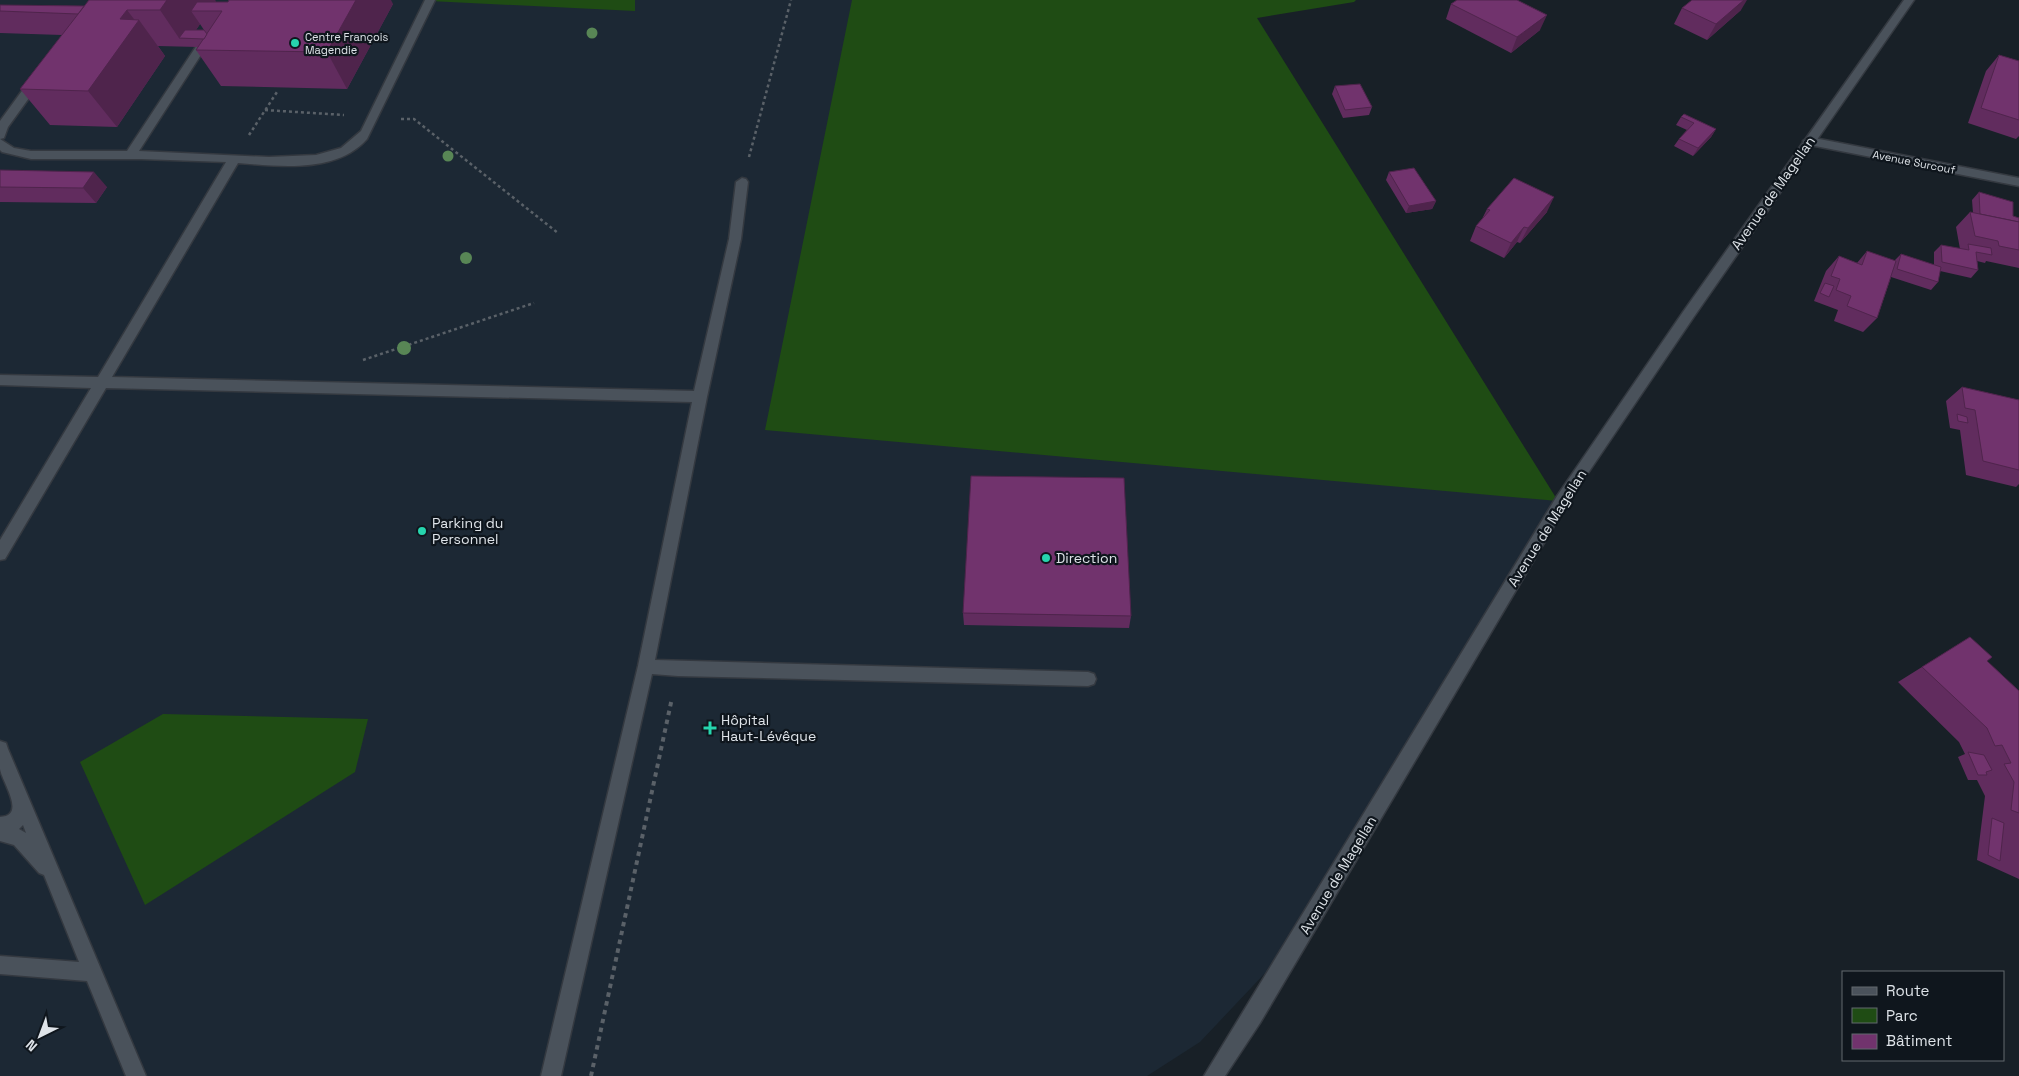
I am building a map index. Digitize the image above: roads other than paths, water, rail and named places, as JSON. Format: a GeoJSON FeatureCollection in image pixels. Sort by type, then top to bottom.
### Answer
{"type":"FeatureCollection","features":[{"type":"Feature","properties":{"kind":"street"},"geometry":{"type":"LineString","coordinates":[[0,143],[4,149],[31,155],[131,154],[293,160],[328,158],[344,152],[360,142],[374,117],[430,0]]}},
{"type":"Feature","properties":{"kind":"street","name":"Avenue de Magellan"},"geometry":{"type":"LineString","coordinates":[[1214,1076],[1263,999],[1562,500],[1688,315],[1909,0]]}},
{"type":"Feature","properties":{"kind":"street"},"geometry":{"type":"LineString","coordinates":[[131,154],[201,47]]}},
{"type":"Feature","properties":{"kind":"street"},"geometry":{"type":"LineString","coordinates":[[0,135],[2,126],[42,72]]}},
{"type":"Feature","properties":{"kind":"street","name":"Avenue Surcouf"},"geometry":{"type":"LineString","coordinates":[[1809,141],[2019,182]]}},
{"type":"Feature","properties":{"kind":"street"},"geometry":{"type":"LineString","coordinates":[[0,554],[234,159]]}},
{"type":"Feature","properties":{"kind":"street"},"geometry":{"type":"LineString","coordinates":[[551,1076],[646,666],[700,397],[735,240],[742,182]]}},
{"type":"Feature","properties":{"kind":"street"},"geometry":{"type":"LineString","coordinates":[[0,380],[700,397]]}},
{"type":"Feature","properties":{"kind":"street"},"geometry":{"type":"LineString","coordinates":[[646,666],[678,669],[1088,679]]}},
{"type":"Feature","properties":{"kind":"street"},"geometry":{"type":"LineString","coordinates":[[0,749],[136,1076]]}},
{"type":"Feature","properties":{"kind":"street"},"geometry":{"type":"LineString","coordinates":[[0,826],[15,823],[19,818],[21,801]]}},
{"type":"Feature","properties":{"kind":"street"},"geometry":{"type":"LineString","coordinates":[[0,832],[19,838],[54,876]]}},
{"type":"Feature","properties":{"kind":"street"},"geometry":{"type":"LineString","coordinates":[[0,965],[93,972]]}},
{"type":"Feature","properties":{"kind":"place","name":"Centre François Magendie"},"geometry":{"type":"Point","coordinates":[295,43]}},
{"type":"Feature","properties":{"kind":"place","name":"Parking du Personnel"},"geometry":{"type":"Point","coordinates":[422,531]}},
{"type":"Feature","properties":{"kind":"place","name":"Direction"},"geometry":{"type":"Point","coordinates":[1046,558]}},
{"type":"Feature","properties":{"kind":"place","name":"Hôpital Haut-Lévêque"},"geometry":{"type":"Point","coordinates":[710,728]}}]}
